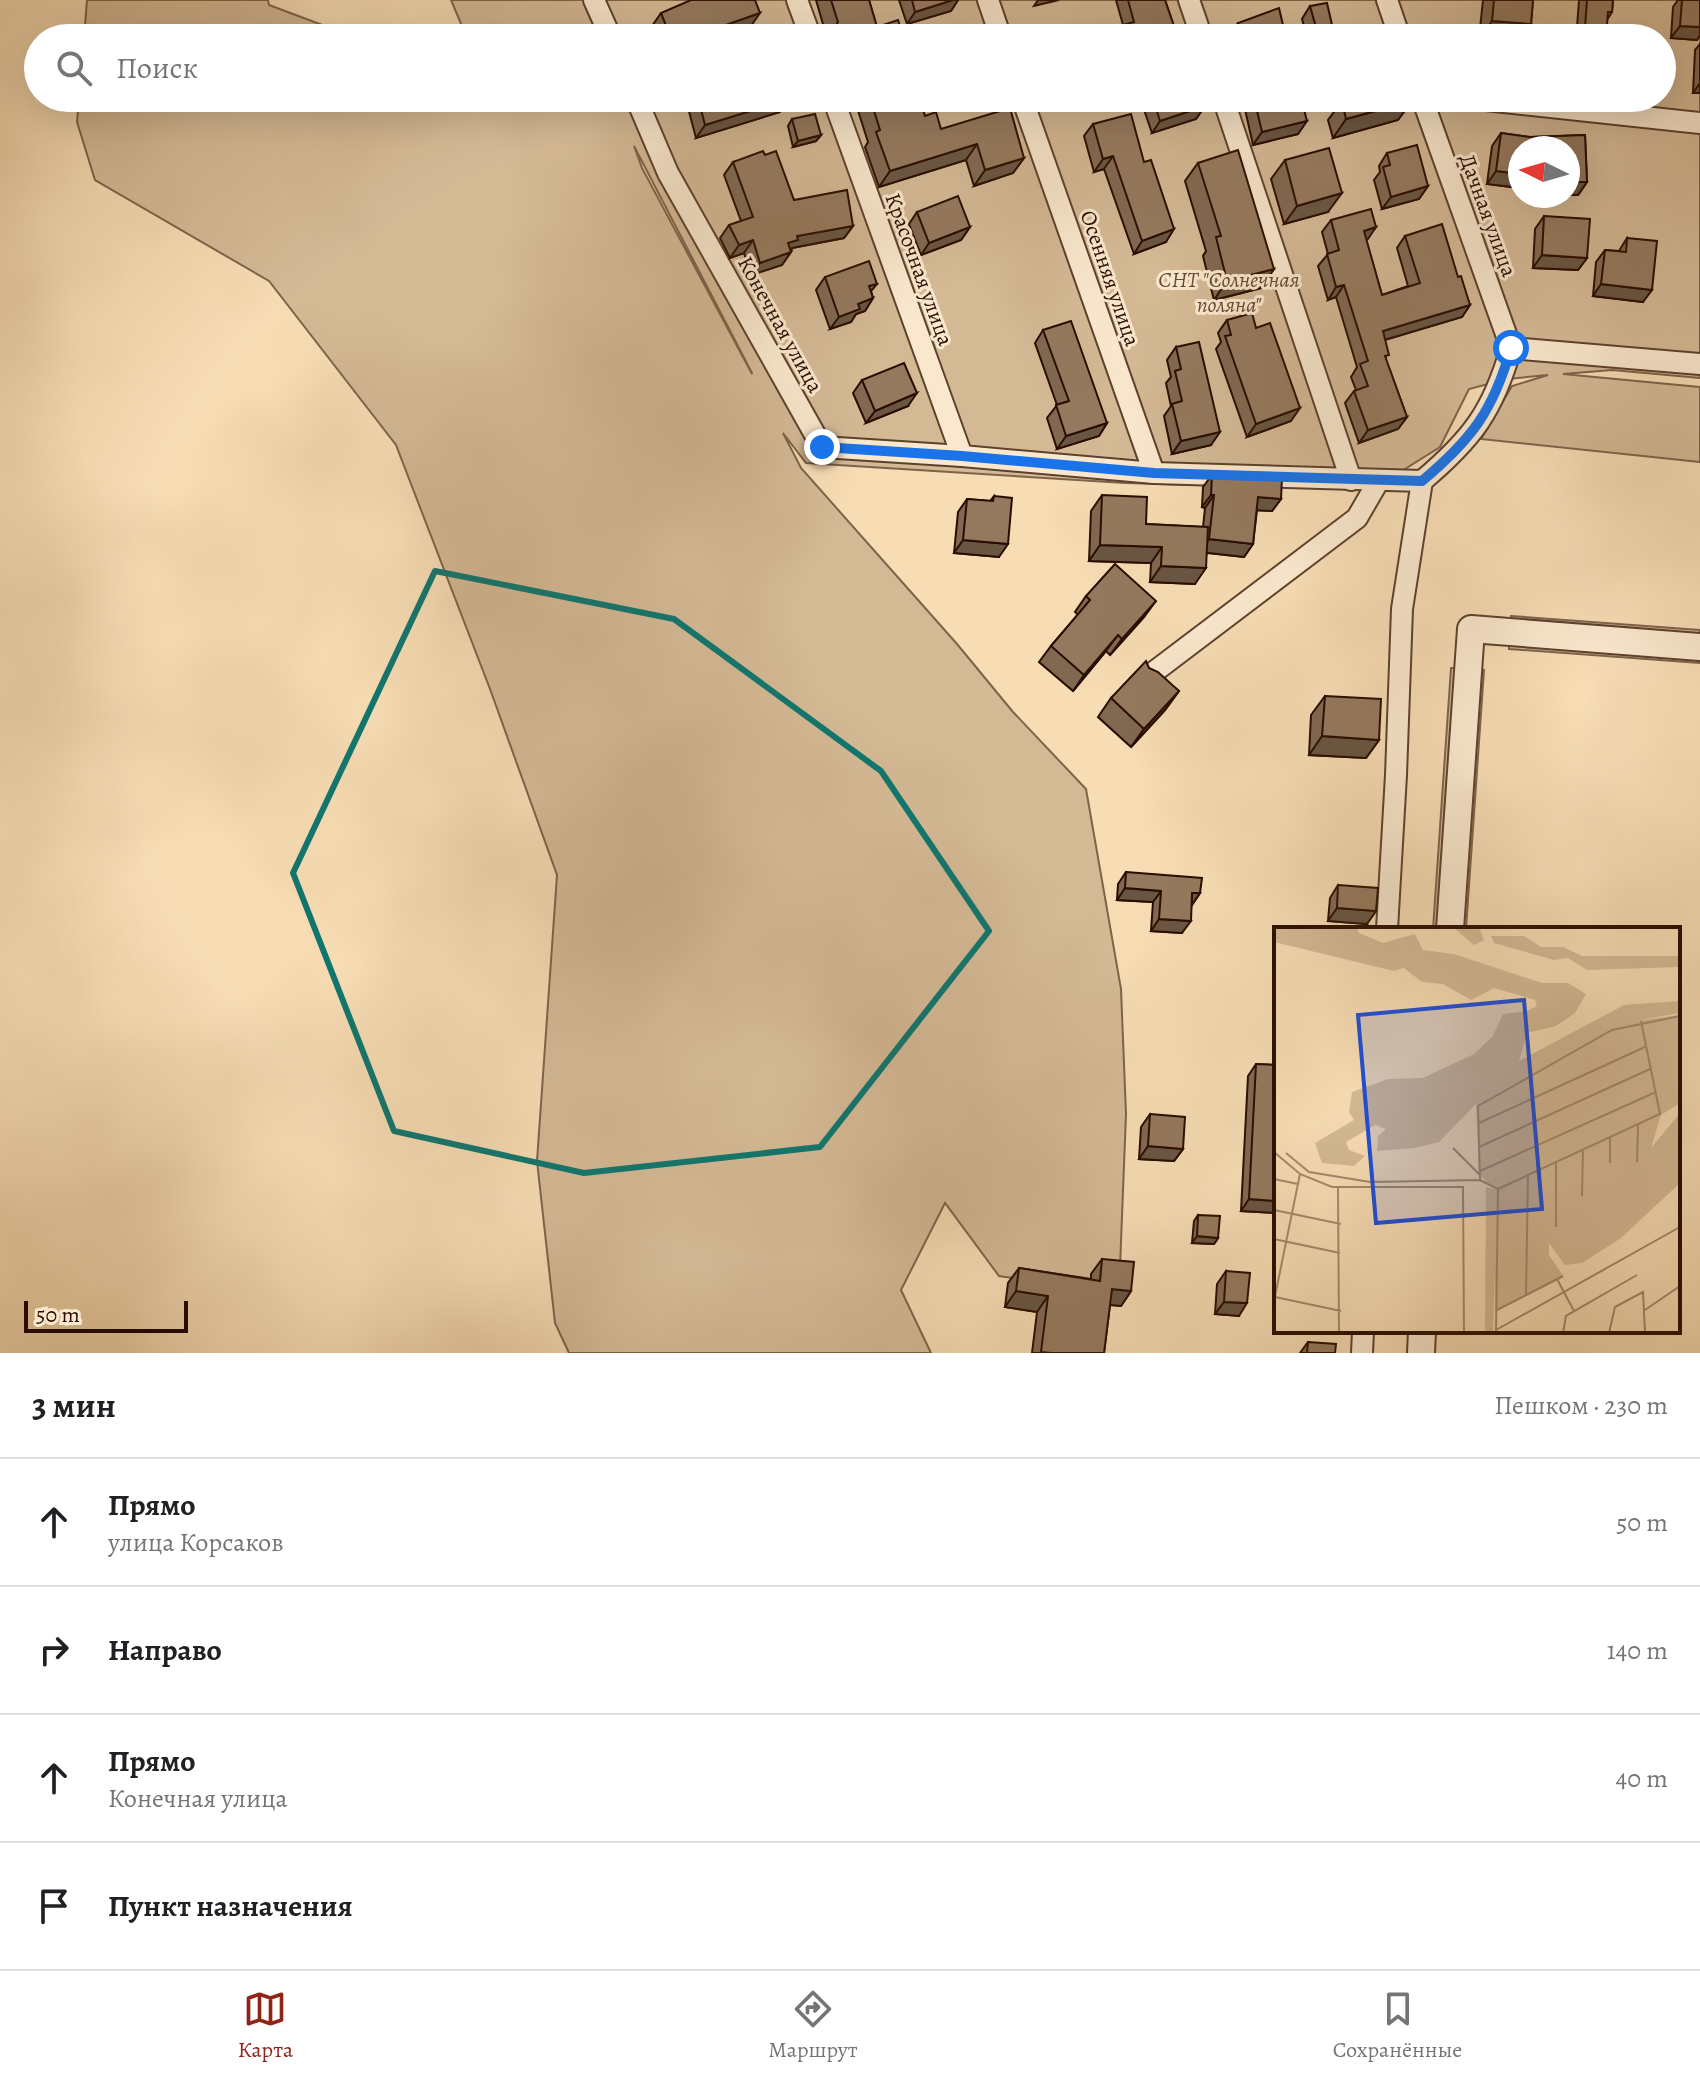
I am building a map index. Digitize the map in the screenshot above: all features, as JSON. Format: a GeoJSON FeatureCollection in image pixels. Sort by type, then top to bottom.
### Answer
{"type":"FeatureCollection","features":[{"type":"Feature","properties":{"kind":"street"},"geometry":{"type":"LineString","coordinates":[[594,0],[605,24]]}},
{"type":"Feature","properties":{"kind":"street"},"geometry":{"type":"LineString","coordinates":[[797,0],[806,24]]}},
{"type":"Feature","properties":{"kind":"street"},"geometry":{"type":"LineString","coordinates":[[988,0],[996,24]]}},
{"type":"Feature","properties":{"kind":"street"},"geometry":{"type":"LineString","coordinates":[[1189,0],[1197,24]]}},
{"type":"Feature","properties":{"kind":"street"},"geometry":{"type":"LineString","coordinates":[[1387,0],[1395,24]]}},
{"type":"Feature","properties":{"kind":"street","name":"Конечная улица"},"geometry":{"type":"LineString","coordinates":[[642,112],[668,173],[822,447],[962,456]]}},
{"type":"Feature","properties":{"kind":"street","name":"Красочная улица"},"geometry":{"type":"LineString","coordinates":[[838,112],[962,456]]}},
{"type":"Feature","properties":{"kind":"street","name":"Осенняя улица"},"geometry":{"type":"LineString","coordinates":[[1027,112],[1154,473]]}},
{"type":"Feature","properties":{"kind":"street"},"geometry":{"type":"LineString","coordinates":[[1228,112],[1351,480]]}},
{"type":"Feature","properties":{"kind":"street","name":"Дачная улица"},"geometry":{"type":"LineString","coordinates":[[1427,112],[1511,348]]}},
{"type":"Feature","properties":{"kind":"street"},"geometry":{"type":"LineString","coordinates":[[1597,112],[1700,123]]}},
{"type":"Feature","properties":{"kind":"street"},"geometry":{"type":"LineString","coordinates":[[962,456],[1154,473],[1422,481],[1457,452],[1491,405],[1511,348],[1700,364]]}},
{"type":"Feature","properties":{"kind":"street"},"geometry":{"type":"LineString","coordinates":[[1146,678],[1357,518],[1379,480]]}},
{"type":"Feature","properties":{"kind":"street"},"geometry":{"type":"LineString","coordinates":[[1387,927],[1402,609],[1422,481]]}},
{"type":"Feature","properties":{"kind":"street"},"geometry":{"type":"LineString","coordinates":[[1450,927],[1471,629],[1700,647]]}},
{"type":"Feature","properties":{"kind":"street"},"geometry":{"type":"LineString","coordinates":[[1362,1353],[1363,1333]]}},
{"type":"Feature","properties":{"kind":"street"},"geometry":{"type":"LineString","coordinates":[[1421,1353],[1422,1333]]}},
{"type":"Feature","properties":{"kind":"highlighted area"},"geometry":{"type":"Polygon","coordinates":[[[435,571],[674,619],[881,771],[989,931],[820,1147],[584,1173],[394,1131],[293,873],[435,571]]]}},
{"type":"Feature","properties":{"kind":"green space"},"geometry":{"type":"Polygon","coordinates":[[[87,0],[268,0],[269,5],[320,24],[85,24],[87,0]]]}},
{"type":"Feature","properties":{"kind":"green space","name":"СНТ \"Солнечная поляна\""},"geometry":{"type":"Polygon","coordinates":[[[451,0],[1700,0],[1700,378],[1612,370],[1563,374],[1700,387],[1700,462],[1481,439],[1512,386],[1548,375],[1507,379],[1469,389],[1440,447],[1373,489],[1125,483],[806,463],[783,433],[801,468],[1013,712],[1086,789],[1121,989],[1126,1114],[1119,1293],[999,1276],[945,1203],[901,1290],[931,1353],[569,1353],[555,1323],[537,1161],[557,875],[490,689],[396,445],[269,281],[95,180],[77,122],[78,112],[1676,112],[1676,24],[461,24],[451,0]],[[634,146],[642,168],[752,373],[634,146]]]}},
{"type":"Feature","properties":{"kind":"green space"},"geometry":{"type":"Polygon","coordinates":[[[1511,616],[1700,630],[1700,637],[1511,623],[1511,616]]]}},
{"type":"Feature","properties":{"kind":"green space"},"geometry":{"type":"Polygon","coordinates":[[[1509,642],[1700,657],[1700,663],[1509,649],[1509,642]]]}},
{"type":"Feature","properties":{"kind":"green space"},"geometry":{"type":"Polygon","coordinates":[[[1451,668],[1458,668],[1440,927],[1433,927],[1451,668]]]}},
{"type":"Feature","properties":{"kind":"green space"},"geometry":{"type":"Polygon","coordinates":[[[1478,670],[1484,670],[1466,927],[1460,927],[1478,670]]]}},
{"type":"Feature","properties":{"kind":"building"},"geometry":{"type":"Polygon","coordinates":[[[691,0],[755,0],[760,13],[728,24],[665,24],[661,13],[691,0]]]}},
{"type":"Feature","properties":{"kind":"building"},"geometry":{"type":"Polygon","coordinates":[[[831,0],[869,0],[876,24],[836,24],[831,0]]]}},
{"type":"Feature","properties":{"kind":"building"},"geometry":{"type":"Polygon","coordinates":[[[912,0],[953,0],[915,12],[912,0]]]}},
{"type":"Feature","properties":{"kind":"building"},"geometry":{"type":"Polygon","coordinates":[[[1128,0],[1165,0],[1173,24],[1127,24],[1134,22],[1128,0]]]}},
{"type":"Feature","properties":{"kind":"building"},"geometry":{"type":"Polygon","coordinates":[[[1494,0],[1533,0],[1531,24],[1492,21],[1494,0]]]}},
{"type":"Feature","properties":{"kind":"building"},"geometry":{"type":"Polygon","coordinates":[[[1587,0],[1613,0],[1607,24],[1585,24],[1587,0]]]}},
{"type":"Feature","properties":{"kind":"building"},"geometry":{"type":"Polygon","coordinates":[[[1682,0],[1700,0],[1700,27],[1680,26],[1682,0]]]}},
{"type":"Feature","properties":{"kind":"building"},"geometry":{"type":"Polygon","coordinates":[[[1327,3],[1332,24],[1315,24],[1310,6],[1327,3]]]}},
{"type":"Feature","properties":{"kind":"building"},"geometry":{"type":"Polygon","coordinates":[[[1279,8],[1283,24],[1238,24],[1279,8]]]}},
{"type":"Feature","properties":{"kind":"building"},"geometry":{"type":"Polygon","coordinates":[[[702,112],[747,112],[705,125],[702,112]]]}},
{"type":"Feature","properties":{"kind":"building"},"geometry":{"type":"Polygon","coordinates":[[[874,112],[924,112],[925,116],[936,112],[941,129],[997,112],[1011,112],[1024,158],[985,170],[977,144],[890,171],[876,132],[880,130],[874,112]]]}},
{"type":"Feature","properties":{"kind":"building"},"geometry":{"type":"Polygon","coordinates":[[[1157,112],[1187,112],[1160,121],[1157,112]]]}},
{"type":"Feature","properties":{"kind":"building"},"geometry":{"type":"Polygon","coordinates":[[[1257,112],[1305,112],[1307,121],[1262,132],[1257,112]]]}},
{"type":"Feature","properties":{"kind":"building"},"geometry":{"type":"Polygon","coordinates":[[[1344,112],[1372,112],[1346,119],[1344,112]]]}},
{"type":"Feature","properties":{"kind":"building"},"geometry":{"type":"Polygon","coordinates":[[[815,114],[821,135],[798,141],[792,119],[815,114]]]}},
{"type":"Feature","properties":{"kind":"building"},"geometry":{"type":"Polygon","coordinates":[[[1131,114],[1144,162],[1151,160],[1174,229],[1142,241],[1113,156],[1103,159],[1093,124],[1131,114]]]}},
{"type":"Feature","properties":{"kind":"building"},"geometry":{"type":"Polygon","coordinates":[[[1501,133],[1523,136],[1508,136],[1508,172],[1496,171],[1501,133]]]}},
{"type":"Feature","properties":{"kind":"building"},"geometry":{"type":"Polygon","coordinates":[[[1585,135],[1587,182],[1580,182],[1580,136],[1558,136],[1585,135]]]}},
{"type":"Feature","properties":{"kind":"building"},"geometry":{"type":"Polygon","coordinates":[[[1417,145],[1428,186],[1391,197],[1383,167],[1390,165],[1387,153],[1417,145]]]}},
{"type":"Feature","properties":{"kind":"building"},"geometry":{"type":"Polygon","coordinates":[[[1329,148],[1342,193],[1297,206],[1285,160],[1329,148]]]}},
{"type":"Feature","properties":{"kind":"building"},"geometry":{"type":"Polygon","coordinates":[[[1238,150],[1274,269],[1227,281],[1216,237],[1221,236],[1198,163],[1238,150]]]}},
{"type":"Feature","properties":{"kind":"building"},"geometry":{"type":"Polygon","coordinates":[[[763,151],[765,155],[776,151],[794,200],[847,190],[853,226],[797,236],[798,240],[788,243],[791,252],[760,263],[753,240],[739,245],[729,225],[753,217],[733,162],[763,151]]]}},
{"type":"Feature","properties":{"kind":"building"},"geometry":{"type":"Polygon","coordinates":[[[958,196],[970,227],[929,243],[917,212],[958,196]]]}},
{"type":"Feature","properties":{"kind":"building"},"geometry":{"type":"Polygon","coordinates":[[[1371,209],[1376,227],[1364,231],[1382,295],[1420,283],[1405,236],[1442,224],[1470,305],[1383,331],[1389,355],[1385,356],[1407,417],[1368,430],[1354,391],[1368,386],[1360,364],[1368,361],[1344,285],[1336,287],[1327,254],[1339,250],[1331,220],[1371,209]]]}},
{"type":"Feature","properties":{"kind":"building"},"geometry":{"type":"Polygon","coordinates":[[[1544,216],[1590,219],[1587,258],[1542,255],[1544,216]]]}},
{"type":"Feature","properties":{"kind":"building"},"geometry":{"type":"Polygon","coordinates":[[[1627,238],[1657,241],[1652,290],[1601,284],[1605,250],[1626,252],[1627,238]]]}},
{"type":"Feature","properties":{"kind":"building"},"geometry":{"type":"Polygon","coordinates":[[[869,261],[877,284],[869,286],[873,298],[858,304],[860,309],[839,317],[825,277],[869,261]]]}},
{"type":"Feature","properties":{"kind":"building"},"geometry":{"type":"Polygon","coordinates":[[[1252,313],[1256,328],[1270,323],[1300,408],[1256,424],[1225,336],[1231,335],[1227,320],[1252,313]]]}},
{"type":"Feature","properties":{"kind":"building"},"geometry":{"type":"Polygon","coordinates":[[[1071,321],[1107,423],[1066,436],[1056,405],[1069,401],[1043,330],[1071,321]]]}},
{"type":"Feature","properties":{"kind":"building"},"geometry":{"type":"Polygon","coordinates":[[[1199,342],[1220,432],[1181,441],[1172,404],[1182,401],[1175,371],[1181,369],[1176,347],[1199,342]]]}},
{"type":"Feature","properties":{"kind":"building"},"geometry":{"type":"Polygon","coordinates":[[[904,363],[917,393],[875,411],[862,380],[904,363]]]}},
{"type":"Feature","properties":{"kind":"building"},"geometry":{"type":"Polygon","coordinates":[[[1212,475],[1282,477],[1281,499],[1258,497],[1253,544],[1209,539],[1214,495],[1211,495],[1212,475]]]}},
{"type":"Feature","properties":{"kind":"building"},"geometry":{"type":"Polygon","coordinates":[[[1102,495],[1147,497],[1146,524],[1208,527],[1206,568],[1161,566],[1162,547],[1100,545],[1102,495]]]}},
{"type":"Feature","properties":{"kind":"building"},"geometry":{"type":"Polygon","coordinates":[[[994,496],[1012,498],[1008,544],[963,540],[967,499],[993,501],[994,496]]]}},
{"type":"Feature","properties":{"kind":"building"},"geometry":{"type":"Polygon","coordinates":[[[1115,564],[1156,601],[1122,639],[1118,635],[1084,675],[1051,646],[1090,600],[1086,596],[1115,564]]]}},
{"type":"Feature","properties":{"kind":"building"},"geometry":{"type":"Polygon","coordinates":[[[1146,661],[1149,668],[1179,691],[1144,729],[1111,698],[1146,661]]]}},
{"type":"Feature","properties":{"kind":"building"},"geometry":{"type":"Polygon","coordinates":[[[1325,696],[1381,699],[1379,740],[1322,736],[1325,696]]]}},
{"type":"Feature","properties":{"kind":"building"},"geometry":{"type":"Polygon","coordinates":[[[1126,872],[1202,878],[1200,893],[1192,893],[1191,921],[1159,919],[1161,891],[1125,888],[1126,872]]]}},
{"type":"Feature","properties":{"kind":"building"},"geometry":{"type":"Polygon","coordinates":[[[1338,885],[1378,888],[1376,911],[1337,908],[1338,885]]]}},
{"type":"Feature","properties":{"kind":"building"},"geometry":{"type":"Polygon","coordinates":[[[1256,1064],[1274,1065],[1274,1201],[1249,1199],[1256,1064]]]}},
{"type":"Feature","properties":{"kind":"building"},"geometry":{"type":"Polygon","coordinates":[[[1150,1114],[1185,1117],[1183,1149],[1148,1146],[1150,1114]]]}},
{"type":"Feature","properties":{"kind":"building"},"geometry":{"type":"Polygon","coordinates":[[[1198,1215],[1220,1216],[1218,1238],[1197,1236],[1198,1215]]]}},
{"type":"Feature","properties":{"kind":"building"},"geometry":{"type":"Polygon","coordinates":[[[1102,1259],[1134,1262],[1131,1291],[1112,1289],[1104,1353],[1041,1352],[1048,1296],[1016,1291],[1019,1268],[1100,1281],[1102,1259]]]}},
{"type":"Feature","properties":{"kind":"building"},"geometry":{"type":"Polygon","coordinates":[[[1226,1271],[1250,1273],[1247,1303],[1224,1302],[1226,1271]]]}},
{"type":"Feature","properties":{"kind":"building"},"geometry":{"type":"Polygon","coordinates":[[[1308,1342],[1336,1344],[1335,1353],[1307,1353],[1308,1342]]]}},
{"type":"Feature","properties":{"kind":"route"},"geometry":{"type":"LineString","coordinates":[[822,447],[1154,473],[1422,481],[1457,452],[1491,405],[1511,348]]}}]}
